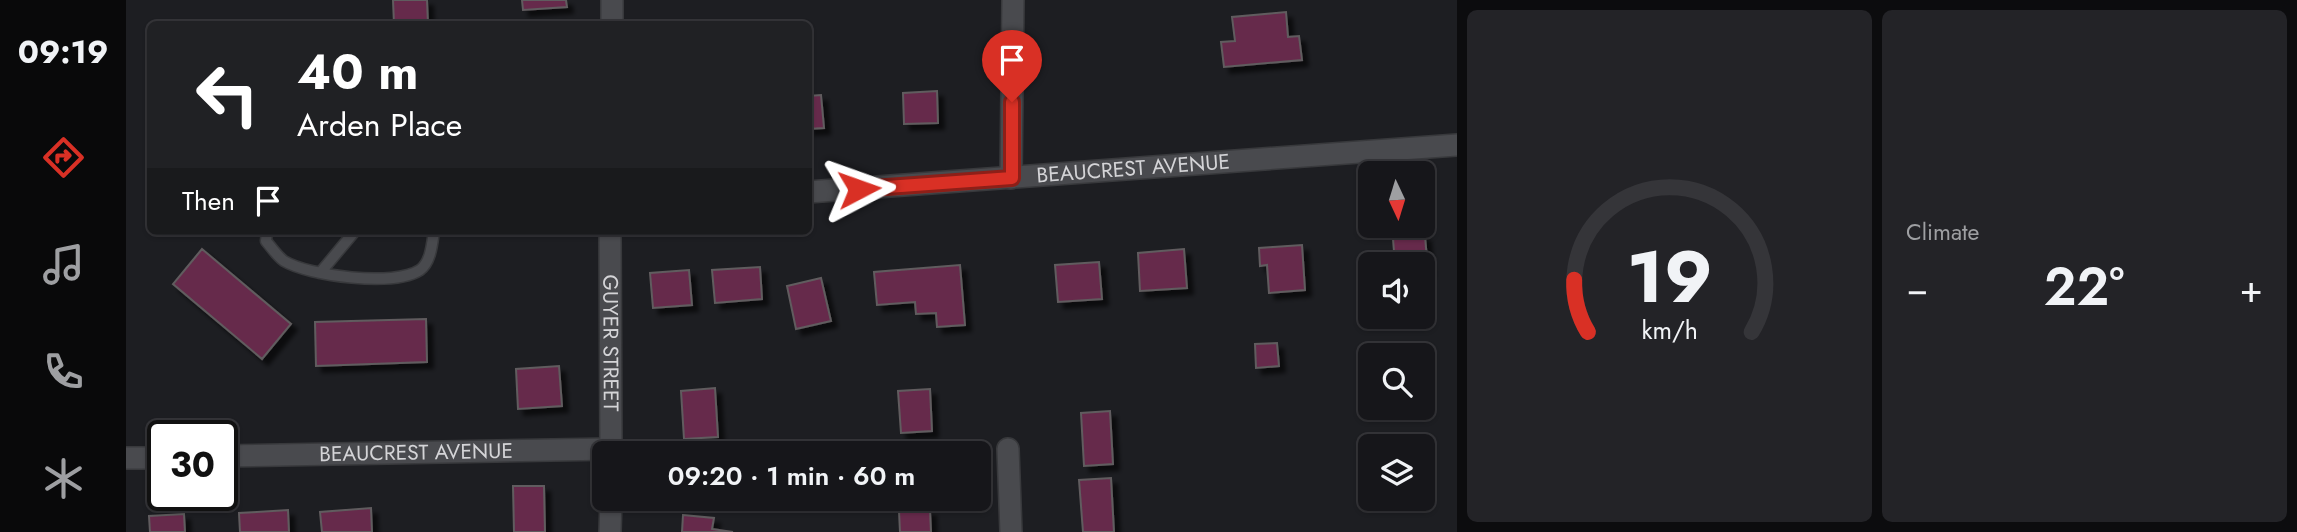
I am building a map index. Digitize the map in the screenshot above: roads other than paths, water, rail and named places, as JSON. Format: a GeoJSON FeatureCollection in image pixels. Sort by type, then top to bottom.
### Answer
{"type":"FeatureCollection","features":[{"type":"Feature","properties":{"kind":"street"},"geometry":{"type":"LineString","coordinates":[[612,0],[612,21]]}},
{"type":"Feature","properties":{"kind":"street"},"geometry":{"type":"LineString","coordinates":[[1012,178],[1013,0]]}},
{"type":"Feature","properties":{"kind":"street","name":"BEAUCREST AVENUE"},"geometry":{"type":"LineString","coordinates":[[812,192],[1457,145]]}},
{"type":"Feature","properties":{"kind":"street","name":"GUYER STREET"},"geometry":{"type":"LineString","coordinates":[[610,235],[611,441]]}},
{"type":"Feature","properties":{"kind":"street"},"geometry":{"type":"LineString","coordinates":[[1008,449],[1011,532]]}},
{"type":"Feature","properties":{"kind":"street","name":"BEAUCREST AVENUE"},"geometry":{"type":"LineString","coordinates":[[238,456],[592,451]]}},
{"type":"Feature","properties":{"kind":"street"},"geometry":{"type":"LineString","coordinates":[[126,458],[147,458]]}},
{"type":"Feature","properties":{"kind":"street"},"geometry":{"type":"LineString","coordinates":[[610,532],[611,511]]}},
{"type":"Feature","properties":{"kind":"lane"},"geometry":{"type":"LineString","coordinates":[[266,235],[265,241],[282,260],[309,271],[352,279],[405,276],[422,269],[431,252],[433,235]]}},
{"type":"Feature","properties":{"kind":"lane"},"geometry":{"type":"LineString","coordinates":[[320,273],[352,235]]}}]}
